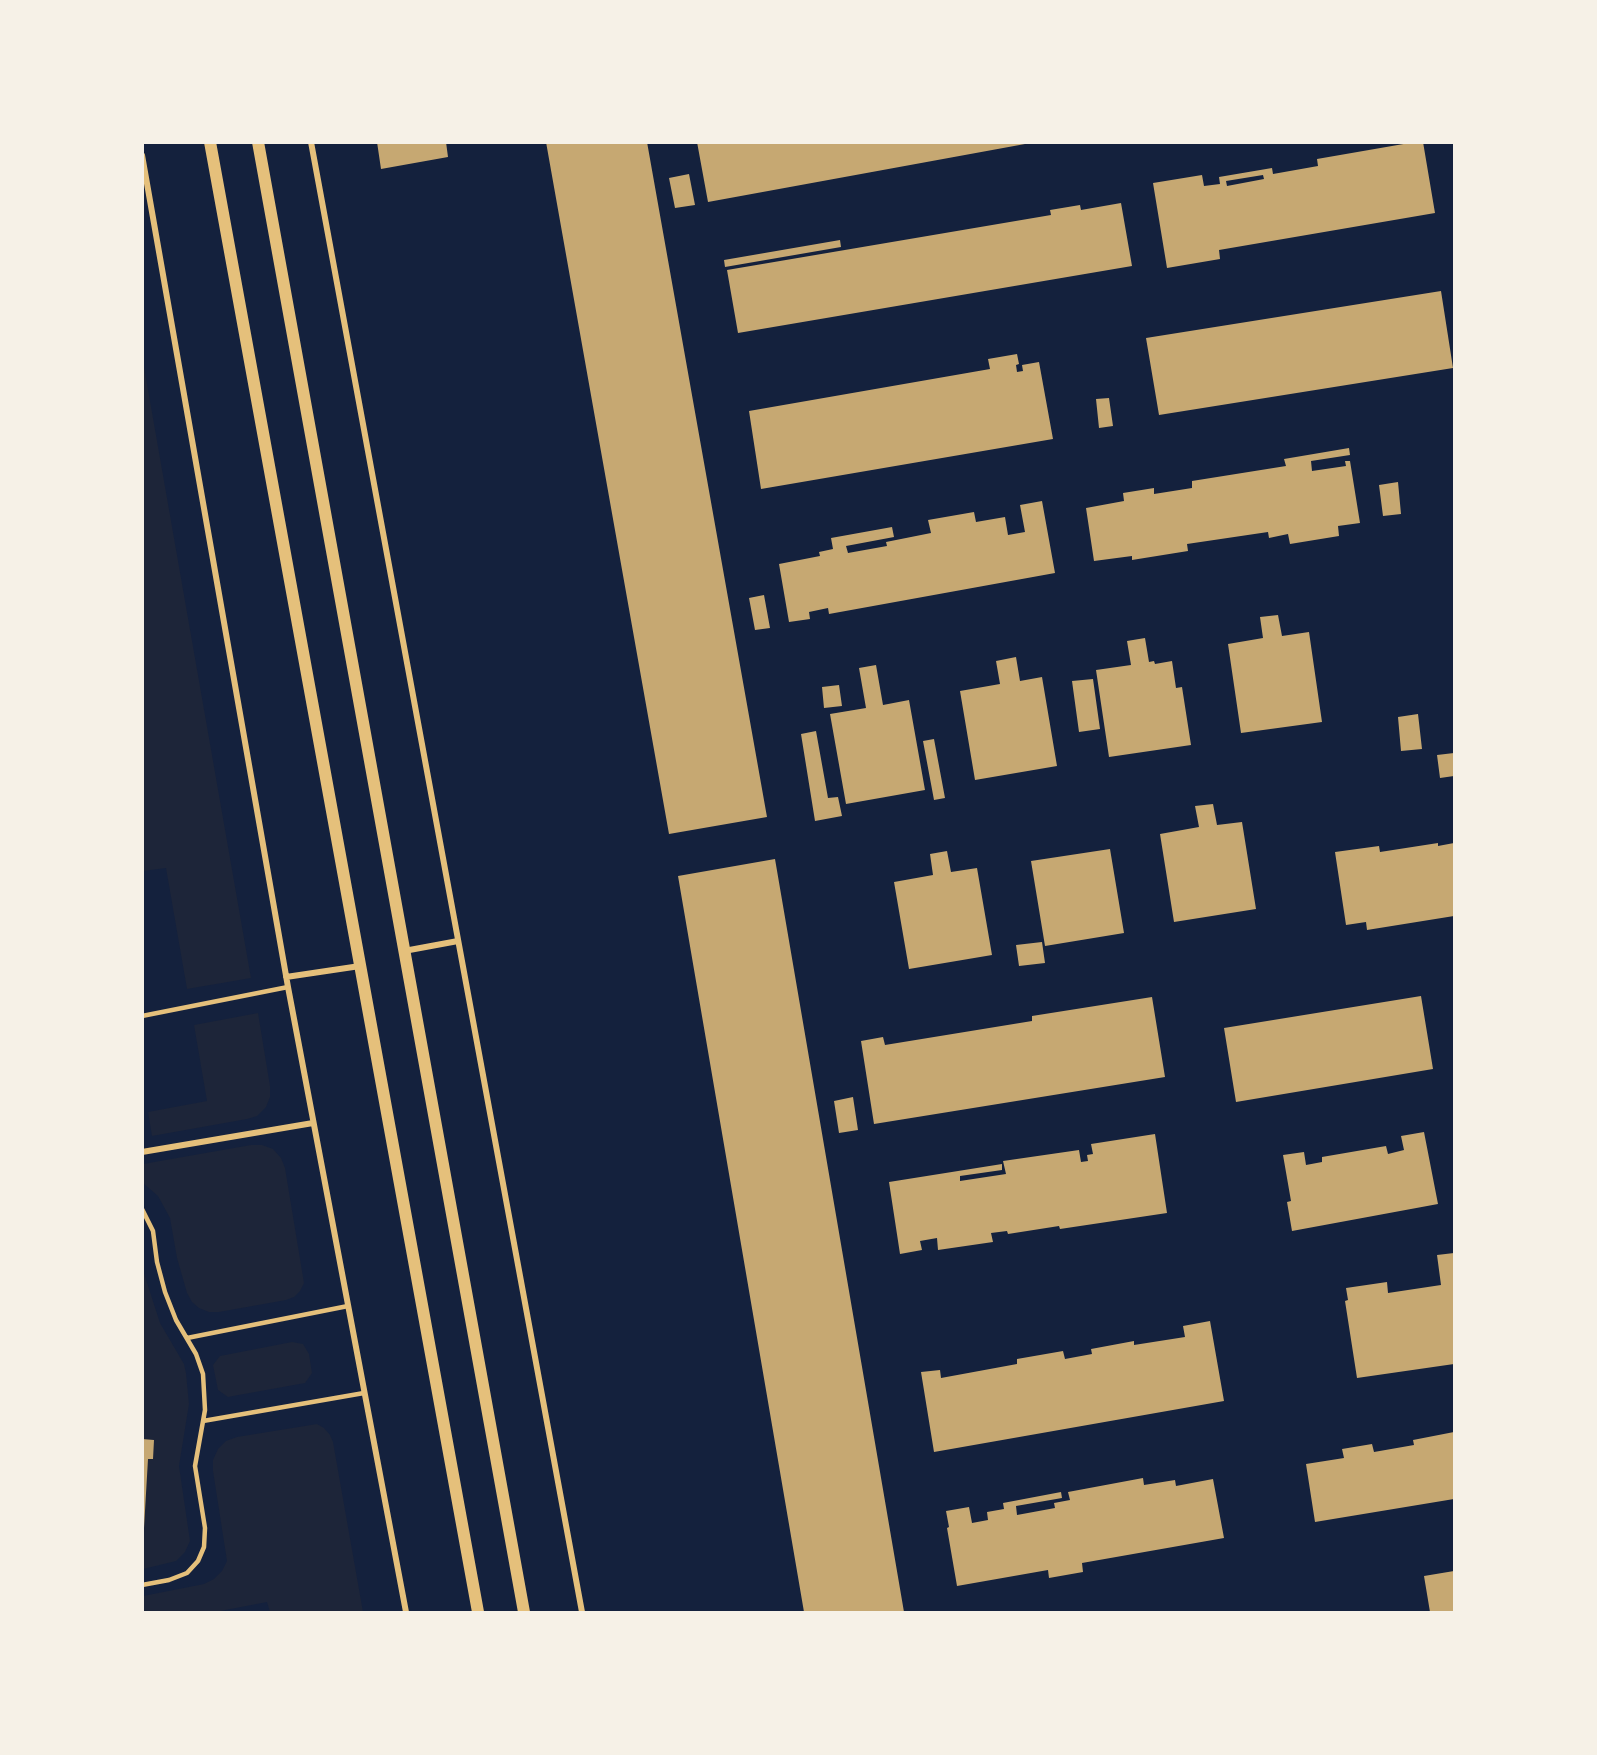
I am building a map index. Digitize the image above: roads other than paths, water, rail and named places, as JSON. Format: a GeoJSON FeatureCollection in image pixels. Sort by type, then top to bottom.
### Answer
{"type":"FeatureCollection","features":[{"type":"Feature","properties":{"kind":"main road"},"geometry":{"type":"LineString","coordinates":[[210,142],[478,1612]]}},
{"type":"Feature","properties":{"kind":"main road"},"geometry":{"type":"LineString","coordinates":[[258,142],[524,1612]]}},
{"type":"Feature","properties":{"kind":"street"},"geometry":{"type":"LineString","coordinates":[[311,142],[582,1612]]}},
{"type":"Feature","properties":{"kind":"street"},"geometry":{"type":"LineString","coordinates":[[142,155],[286,977],[406,1612]]}},
{"type":"Feature","properties":{"kind":"street"},"geometry":{"type":"LineString","coordinates":[[404,951],[458,941]]}},
{"type":"Feature","properties":{"kind":"street"},"geometry":{"type":"LineString","coordinates":[[286,977],[360,966]]}},
{"type":"Feature","properties":{"kind":"street"},"geometry":{"type":"LineString","coordinates":[[142,1152],[313,1123]]}},
{"type":"Feature","properties":{"kind":"lane"},"geometry":{"type":"LineString","coordinates":[[142,1016],[288,987]]}},
{"type":"Feature","properties":{"kind":"lane"},"geometry":{"type":"LineString","coordinates":[[142,1209],[153,1231],[165,1292],[176,1320],[196,1354],[203,1374],[205,1399],[195,1466],[206,1528],[204,1547],[198,1561],[187,1573],[169,1580],[142,1585]]}},
{"type":"Feature","properties":{"kind":"lane"},"geometry":{"type":"LineString","coordinates":[[186,1338],[348,1306]]}},
{"type":"Feature","properties":{"kind":"lane"},"geometry":{"type":"LineString","coordinates":[[203,1421],[364,1393]]}}]}
